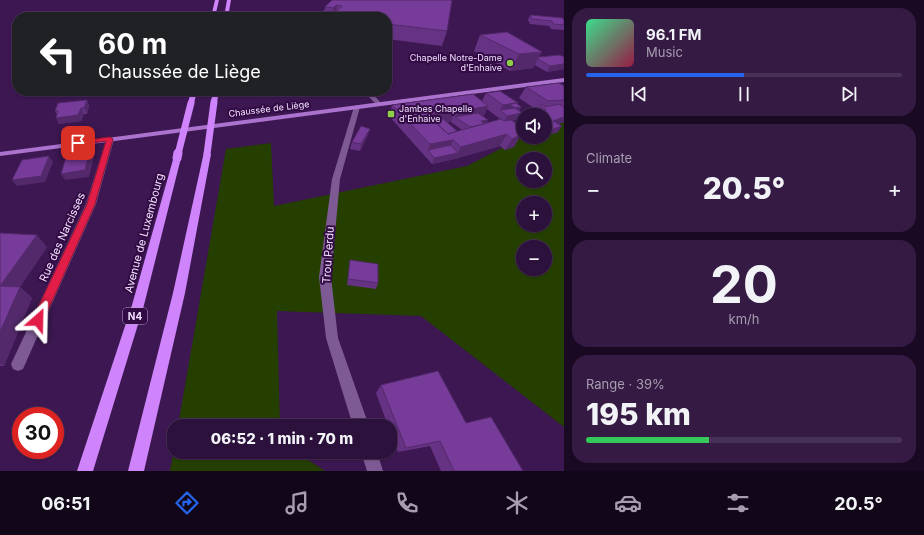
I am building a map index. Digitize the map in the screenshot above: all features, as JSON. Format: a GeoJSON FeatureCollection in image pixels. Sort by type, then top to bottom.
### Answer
{"type":"FeatureCollection","features":[{"type":"Feature","properties":{"kind":"main road"},"geometry":{"type":"LineString","coordinates":[[214,12],[217,0]]}},
{"type":"Feature","properties":{"kind":"main road"},"geometry":{"type":"LineString","coordinates":[[227,12],[229,0]]}},
{"type":"Feature","properties":{"kind":"main road","name":"Avenue de Luxembourg"},"geometry":{"type":"LineString","coordinates":[[85,471],[138,305],[193,96]]}},
{"type":"Feature","properties":{"kind":"main road"},"geometry":{"type":"LineString","coordinates":[[136,471],[179,293],[207,154],[215,96]]}},
{"type":"Feature","properties":{"kind":"street"},"geometry":{"type":"LineString","coordinates":[[325,12],[336,0]]}},
{"type":"Feature","properties":{"kind":"street","name":"Chaussée de Liège"},"geometry":{"type":"LineString","coordinates":[[0,154],[564,80]]}},
{"type":"Feature","properties":{"kind":"street"},"geometry":{"type":"LineString","coordinates":[[371,96],[379,104]]}},
{"type":"Feature","properties":{"kind":"street","name":"Trou Perdu"},"geometry":{"type":"LineString","coordinates":[[357,107],[336,179],[325,278],[332,338],[359,419]]}},
{"type":"Feature","properties":{"kind":"street","name":"Rue des Narcisses"},"geometry":{"type":"LineString","coordinates":[[18,364],[91,204],[110,139]]}},
{"type":"Feature","properties":{"kind":"street"},"geometry":{"type":"LineString","coordinates":[[371,459],[375,471]]}},
{"type":"Feature","properties":{"kind":"green space"},"geometry":{"type":"Polygon","coordinates":[[[564,115],[564,427],[421,316],[277,311],[280,419],[179,419],[226,149],[271,143],[274,206],[467,166],[516,141],[516,144],[552,144],[552,121],[564,115]]]}},
{"type":"Feature","properties":{"kind":"green space"},"geometry":{"type":"Polygon","coordinates":[[[172,459],[307,459],[325,471],[170,471],[172,459]]]}},
{"type":"Feature","properties":{"kind":"building"},"geometry":{"type":"Polygon","coordinates":[[[332,0],[452,0],[447,31],[392,25],[392,12],[336,12],[342,6],[337,5],[333,8],[325,7],[332,0]]]}},
{"type":"Feature","properties":{"kind":"building"},"geometry":{"type":"Polygon","coordinates":[[[530,15],[563,18],[564,25],[553,24],[552,21],[532,19],[530,15]]]}},
{"type":"Feature","properties":{"kind":"building"},"geometry":{"type":"Polygon","coordinates":[[[507,32],[542,52],[519,54],[480,35],[507,32]]]}},
{"type":"Feature","properties":{"kind":"building"},"geometry":{"type":"Polygon","coordinates":[[[560,55],[564,57],[564,64],[550,66],[538,59],[539,57],[560,55]]]}},
{"type":"Feature","properties":{"kind":"building"},"geometry":{"type":"Polygon","coordinates":[[[559,83],[564,86],[564,100],[548,101],[526,87],[559,83]]]}},
{"type":"Feature","properties":{"kind":"building"},"geometry":{"type":"Polygon","coordinates":[[[500,91],[518,103],[503,105],[486,93],[500,91]]]}},
{"type":"Feature","properties":{"kind":"building"},"geometry":{"type":"Polygon","coordinates":[[[473,94],[488,106],[458,112],[456,110],[427,115],[448,134],[501,119],[504,121],[511,120],[516,123],[516,137],[512,139],[507,134],[461,147],[453,140],[430,144],[392,105],[473,94]]]}},
{"type":"Feature","properties":{"kind":"building"},"geometry":{"type":"Polygon","coordinates":[[[87,100],[84,108],[81,108],[78,115],[56,118],[58,111],[55,111],[58,103],[87,100]]]}},
{"type":"Feature","properties":{"kind":"building"},"geometry":{"type":"Polygon","coordinates":[[[516,103],[521,107],[515,108],[509,104],[516,103]]]}},
{"type":"Feature","properties":{"kind":"building"},"geometry":{"type":"Polygon","coordinates":[[[541,104],[545,107],[559,104],[564,107],[564,117],[553,121],[562,126],[552,130],[552,108],[543,108],[540,106],[541,104]]]}},
{"type":"Feature","properties":{"kind":"building"},"geometry":{"type":"Polygon","coordinates":[[[515,108],[516,114],[507,116],[500,110],[515,108]]]}},
{"type":"Feature","properties":{"kind":"building"},"geometry":{"type":"Polygon","coordinates":[[[478,113],[488,120],[481,121],[484,124],[470,127],[455,117],[478,113]]]}},
{"type":"Feature","properties":{"kind":"building"},"geometry":{"type":"Polygon","coordinates":[[[442,118],[457,131],[448,134],[432,119],[442,118]]]}},
{"type":"Feature","properties":{"kind":"building"},"geometry":{"type":"Polygon","coordinates":[[[361,126],[370,129],[361,144],[352,142],[361,126]]]}},
{"type":"Feature","properties":{"kind":"building"},"geometry":{"type":"Polygon","coordinates":[[[451,145],[458,153],[434,158],[428,150],[451,145]]]}},
{"type":"Feature","properties":{"kind":"building"},"geometry":{"type":"Polygon","coordinates":[[[90,151],[85,170],[61,174],[67,154],[90,151]]]}},
{"type":"Feature","properties":{"kind":"building"},"geometry":{"type":"Polygon","coordinates":[[[49,156],[41,176],[12,180],[22,160],[49,156]]]}},
{"type":"Feature","properties":{"kind":"building"},"geometry":{"type":"Polygon","coordinates":[[[0,233],[37,235],[0,286],[0,233]]]}},
{"type":"Feature","properties":{"kind":"building"},"geometry":{"type":"Polygon","coordinates":[[[350,260],[378,264],[378,283],[348,279],[350,260]]]}},
{"type":"Feature","properties":{"kind":"building"},"geometry":{"type":"Polygon","coordinates":[[[0,286],[20,287],[0,332],[0,286]]]}},
{"type":"Feature","properties":{"kind":"building"},"geometry":{"type":"Polygon","coordinates":[[[438,371],[466,423],[491,417],[523,471],[454,471],[440,441],[406,448],[397,425],[397,419],[394,419],[381,385],[438,371]]]}},
{"type":"Feature","properties":{"kind":"place","name":"Chapelle Notre-Dame d'Enhaive"},"geometry":{"type":"Point","coordinates":[510,63]}},
{"type":"Feature","properties":{"kind":"place","name":"Jambes Chapelle d'Enhaive"},"geometry":{"type":"Point","coordinates":[391,114]}},
{"type":"Feature","properties":{"kind":"route"},"geometry":{"type":"LineString","coordinates":[[38,320],[91,204],[110,139],[78,143]]}}]}
